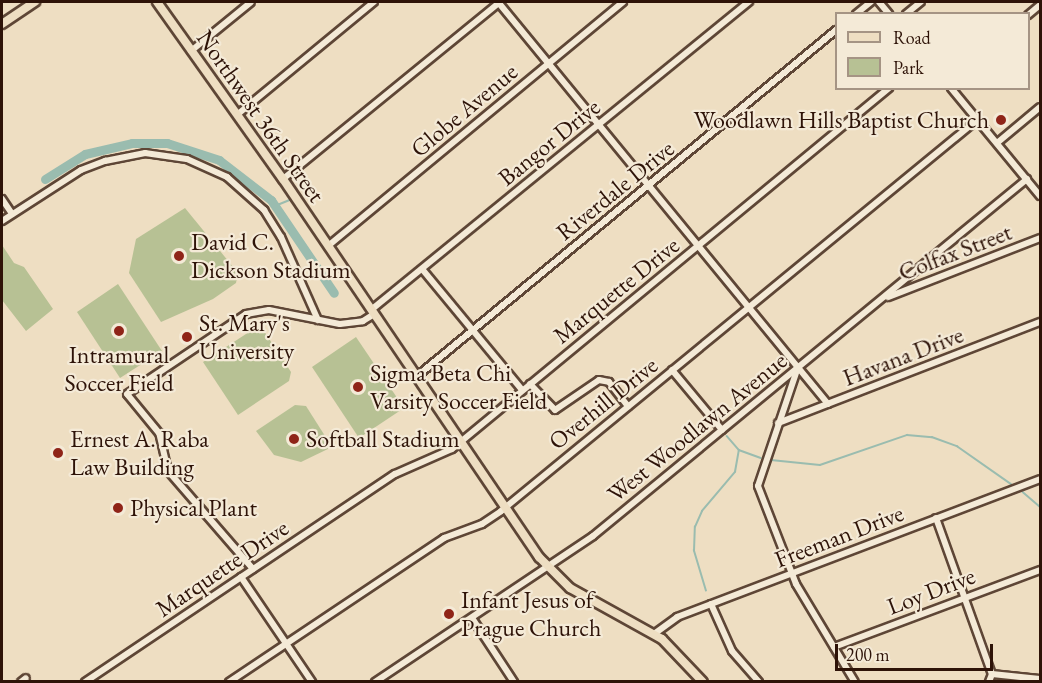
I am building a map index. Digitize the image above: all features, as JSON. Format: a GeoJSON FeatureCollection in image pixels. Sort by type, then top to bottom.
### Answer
{"type":"FeatureCollection","features":[{"type":"Feature","properties":{"kind":"main road"},"geometry":{"type":"LineString","coordinates":[[2,24],[32,2]]}},
{"type":"Feature","properties":{"kind":"main road","name":"Northwest 36th Street"},"geometry":{"type":"LineString","coordinates":[[157,2],[283,179],[547,567],[571,589],[654,634],[703,681]]}},
{"type":"Feature","properties":{"kind":"street"},"geometry":{"type":"LineString","coordinates":[[191,51],[251,2]]}},
{"type":"Feature","properties":{"kind":"street"},"geometry":{"type":"LineString","coordinates":[[238,114],[375,2]]}},
{"type":"Feature","properties":{"kind":"street"},"geometry":{"type":"LineString","coordinates":[[283,179],[499,2],[828,404]]}},
{"type":"Feature","properties":{"kind":"street","name":"Globe Avenue"},"geometry":{"type":"LineString","coordinates":[[328,246],[623,2]]}},
{"type":"Feature","properties":{"kind":"street","name":"Bangor Drive"},"geometry":{"type":"LineString","coordinates":[[372,312],[749,2]]}},
{"type":"Feature","properties":{"kind":"street"},"geometry":{"type":"LineString","coordinates":[[858,12],[871,2]]}},
{"type":"Feature","properties":{"kind":"street"},"geometry":{"type":"LineString","coordinates":[[908,12],[921,2]]}},
{"type":"Feature","properties":{"kind":"street","name":"Riverdale Drive"},"geometry":{"type":"LineString","coordinates":[[416,377],[835,32]]}},
{"type":"Feature","properties":{"kind":"street","name":"Marquette Drive"},"geometry":{"type":"LineString","coordinates":[[85,681],[395,474],[434,460],[461,441],[887,90]]}},
{"type":"Feature","properties":{"kind":"street"},"geometry":{"type":"LineString","coordinates":[[953,90],[1041,196]]}},
{"type":"Feature","properties":{"kind":"street"},"geometry":{"type":"LineString","coordinates":[[997,143],[1041,107]]}},
{"type":"Feature","properties":{"kind":"street","name":"Overhill Drive"},"geometry":{"type":"LineString","coordinates":[[229,681],[444,538],[482,524],[506,507],[977,120]]}},
{"type":"Feature","properties":{"kind":"street"},"geometry":{"type":"LineString","coordinates":[[2,221],[81,170],[105,161],[145,153],[187,159],[227,177],[264,210],[281,237],[318,320]]}},
{"type":"Feature","properties":{"kind":"street","name":"West Woodlawn Avenue"},"geometry":{"type":"LineString","coordinates":[[375,681],[593,536],[1027,179]]}},
{"type":"Feature","properties":{"kind":"street"},"geometry":{"type":"LineString","coordinates":[[2,199],[12,214]]}},
{"type":"Feature","properties":{"kind":"street","name":"Colfax Street"},"geometry":{"type":"LineString","coordinates":[[882,299],[1041,238]]}},
{"type":"Feature","properties":{"kind":"street"},"geometry":{"type":"LineString","coordinates":[[422,269],[522,390]]}},
{"type":"Feature","properties":{"kind":"street"},"geometry":{"type":"LineString","coordinates":[[253,569],[168,471],[159,433],[127,394],[246,314],[269,310],[352,324],[372,312]]}},
{"type":"Feature","properties":{"kind":"street","name":"Havana Drive"},"geometry":{"type":"LineString","coordinates":[[778,423],[1041,322]]}},
{"type":"Feature","properties":{"kind":"street"},"geometry":{"type":"LineString","coordinates":[[798,368],[758,486],[791,573],[855,681]]}},
{"type":"Feature","properties":{"kind":"street"},"geometry":{"type":"LineString","coordinates":[[672,370],[722,430]]}},
{"type":"Feature","properties":{"kind":"street"},"geometry":{"type":"LineString","coordinates":[[530,384],[555,410],[599,380],[609,382],[628,406]]}},
{"type":"Feature","properties":{"kind":"street","name":"Freeman Drive"},"geometry":{"type":"LineString","coordinates":[[654,634],[677,616],[1041,479]]}},
{"type":"Feature","properties":{"kind":"street"},"geometry":{"type":"LineString","coordinates":[[936,518],[993,674]]}},
{"type":"Feature","properties":{"kind":"street","name":"Loy Drive"},"geometry":{"type":"LineString","coordinates":[[834,647],[1041,570]]}},
{"type":"Feature","properties":{"kind":"street"},"geometry":{"type":"LineString","coordinates":[[242,577],[312,681]]}},
{"type":"Feature","properties":{"kind":"street"},"geometry":{"type":"LineString","coordinates":[[711,604],[728,645],[759,681]]}},
{"type":"Feature","properties":{"kind":"street"},"geometry":{"type":"LineString","coordinates":[[472,618],[514,681]]}},
{"type":"Feature","properties":{"kind":"street"},"geometry":{"type":"LineString","coordinates":[[993,674],[1041,679]]}},
{"type":"Feature","properties":{"kind":"street"},"geometry":{"type":"LineString","coordinates":[[989,681],[993,674]]}},
{"type":"Feature","properties":{"kind":"green space","name":"David C. Dickson Stadium"},"geometry":{"type":"Polygon","coordinates":[[[185,208],[238,273],[236,283],[213,299],[161,322],[129,273],[136,239],[185,208]]]}},
{"type":"Feature","properties":{"kind":"green space"},"geometry":{"type":"Polygon","coordinates":[[[2,245],[14,263],[24,267],[53,309],[26,331],[2,300],[2,245]]]}},
{"type":"Feature","properties":{"kind":"green space","name":"Intramural Soccer Field"},"geometry":{"type":"Polygon","coordinates":[[[118,284],[162,351],[120,378],[77,312],[118,284]]]}},
{"type":"Feature","properties":{"kind":"green space"},"geometry":{"type":"Polygon","coordinates":[[[260,325],[291,372],[289,381],[238,415],[203,362],[260,325]]]}},
{"type":"Feature","properties":{"kind":"green space","name":"Sigma Beta Chi Varsity Soccer Field"},"geometry":{"type":"Polygon","coordinates":[[[356,337],[404,408],[359,438],[312,367],[356,337]]]}},
{"type":"Feature","properties":{"kind":"green space","name":"Softball Stadium"},"geometry":{"type":"Polygon","coordinates":[[[295,405],[306,406],[332,447],[301,462],[274,455],[256,431],[295,405]]]}},
{"type":"Feature","properties":{"kind":"waterway"},"geometry":{"type":"LineString","coordinates":[[45,179],[85,154],[132,143],[167,143],[219,160],[271,200],[334,293]]}},
{"type":"Feature","properties":{"kind":"waterway"},"geometry":{"type":"LineString","coordinates":[[275,206],[292,199]]}},
{"type":"Feature","properties":{"kind":"waterway"},"geometry":{"type":"LineString","coordinates":[[771,460],[820,465],[907,435],[932,437],[957,446],[1011,484]]}},
{"type":"Feature","properties":{"kind":"waterway"},"geometry":{"type":"LineString","coordinates":[[727,436],[739,450],[761,458]]}},
{"type":"Feature","properties":{"kind":"waterway"},"geometry":{"type":"LineString","coordinates":[[706,591],[694,551],[695,527],[702,511],[735,472],[739,450]]}},
{"type":"Feature","properties":{"kind":"waterway"},"geometry":{"type":"LineString","coordinates":[[1023,492],[1040,507]]}},
{"type":"Feature","properties":{"kind":"place","name":"Woodlawn Hills Baptist Church"},"geometry":{"type":"Point","coordinates":[1001,120]}},
{"type":"Feature","properties":{"kind":"place","name":"David C. Dickson Stadium"},"geometry":{"type":"Point","coordinates":[179,256]}},
{"type":"Feature","properties":{"kind":"place","name":"Intramural Soccer Field"},"geometry":{"type":"Point","coordinates":[119,331]}},
{"type":"Feature","properties":{"kind":"place","name":"St. Mary's University"},"geometry":{"type":"Point","coordinates":[187,337]}},
{"type":"Feature","properties":{"kind":"place","name":"Sigma Beta Chi Varsity Soccer Field"},"geometry":{"type":"Point","coordinates":[358,387]}},
{"type":"Feature","properties":{"kind":"place","name":"Softball Stadium"},"geometry":{"type":"Point","coordinates":[294,439]}},
{"type":"Feature","properties":{"kind":"place","name":"Ernest A. Raba Law Building"},"geometry":{"type":"Point","coordinates":[58,453]}},
{"type":"Feature","properties":{"kind":"place","name":"Physical Plant"},"geometry":{"type":"Point","coordinates":[118,508]}},
{"type":"Feature","properties":{"kind":"place","name":"Infant Jesus of Prague Church"},"geometry":{"type":"Point","coordinates":[449,614]}}]}
